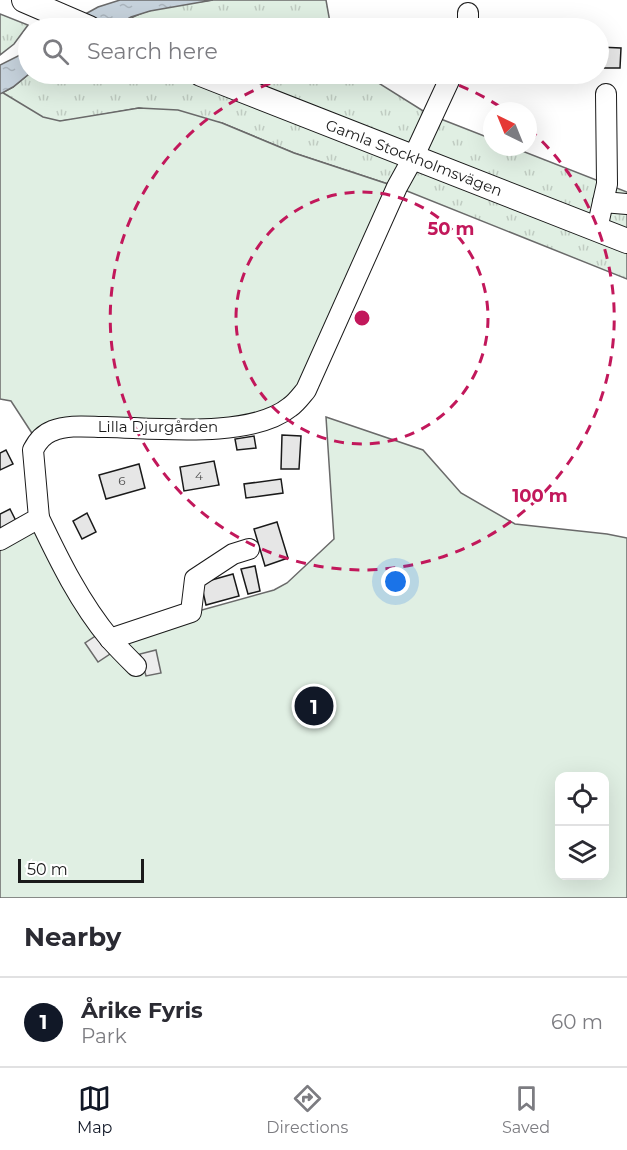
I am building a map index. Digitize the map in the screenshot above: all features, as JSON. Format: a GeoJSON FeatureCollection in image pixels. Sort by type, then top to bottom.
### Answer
{"type":"FeatureCollection","features":[{"type":"Feature","properties":{"kind":"main road"},"geometry":{"type":"LineString","coordinates":[[8,0],[54,14]]}},
{"type":"Feature","properties":{"kind":"main road"},"geometry":{"type":"LineString","coordinates":[[24,0],[64,18]]}},
{"type":"Feature","properties":{"kind":"main road","name":"Gamla Stockholmsvägen"},"geometry":{"type":"LineString","coordinates":[[226,84],[627,241]]}},
{"type":"Feature","properties":{"kind":"street"},"geometry":{"type":"LineString","coordinates":[[413,158],[447,84]]}},
{"type":"Feature","properties":{"kind":"street"},"geometry":{"type":"LineString","coordinates":[[597,229],[607,184],[606,94]]}},
{"type":"Feature","properties":{"kind":"street","name":"Lilla Djurgården"},"geometry":{"type":"LineString","coordinates":[[136,666],[110,639],[82,600],[39,518],[33,450],[43,437],[53,431],[78,426],[203,429],[235,427],[268,419],[290,408],[306,390],[397,187],[413,158]]}},
{"type":"Feature","properties":{"kind":"street"},"geometry":{"type":"LineString","coordinates":[[603,202],[627,204]]}},
{"type":"Feature","properties":{"kind":"street"},"geometry":{"type":"LineString","coordinates":[[0,540],[39,518]]}},
{"type":"Feature","properties":{"kind":"street"},"geometry":{"type":"LineString","coordinates":[[110,639],[191,612],[195,579],[233,554],[249,549]]}},
{"type":"Feature","properties":{"kind":"green space"},"geometry":{"type":"Polygon","coordinates":[[[213,0],[326,0],[329,18],[132,18],[154,9],[213,0]]]}},
{"type":"Feature","properties":{"kind":"green space"},"geometry":{"type":"Polygon","coordinates":[[[0,14],[18,21],[18,39],[0,55],[0,14]]]}},
{"type":"Feature","properties":{"kind":"green space"},"geometry":{"type":"Polygon","coordinates":[[[18,83],[380,84],[428,114],[483,135],[483,156],[535,156],[627,192],[627,279],[397,187],[294,153],[222,123],[139,108],[28,125],[0,94],[18,83]]]}},
{"type":"Feature","properties":{"kind":"green space"},"geometry":{"type":"Polygon","coordinates":[[[0,91],[43,117],[60,121],[139,108],[178,110],[222,123],[294,153],[397,187],[297,401],[256,422],[81,430],[39,444],[11,401],[0,399],[0,91]]]}},
{"type":"Feature","properties":{"kind":"green space"},"geometry":{"type":"Polygon","coordinates":[[[326,417],[423,450],[461,493],[515,524],[627,538],[627,898],[0,898],[0,539],[42,513],[108,636],[274,590],[287,583],[334,539],[326,417]]]}},
{"type":"Feature","properties":{"kind":"shaded area"},"geometry":{"type":"Polygon","coordinates":[[[97,635],[110,654],[98,662],[85,643],[97,635]]]}},
{"type":"Feature","properties":{"kind":"shaded area"},"geometry":{"type":"Polygon","coordinates":[[[156,650],[161,673],[146,676],[140,654],[156,650]]]}},
{"type":"Feature","properties":{"kind":"water"},"geometry":{"type":"Polygon","coordinates":[[[120,0],[213,0],[150,11],[129,18],[78,18],[98,7],[120,0]]]}},
{"type":"Feature","properties":{"kind":"water"},"geometry":{"type":"Polygon","coordinates":[[[18,56],[18,83],[0,94],[0,65],[18,56]]]}},
{"type":"Feature","properties":{"kind":"building"},"geometry":{"type":"Polygon","coordinates":[[[609,47],[621,48],[620,68],[609,68],[609,47]]]}},
{"type":"Feature","properties":{"kind":"building"},"geometry":{"type":"Polygon","coordinates":[[[282,435],[301,436],[299,469],[281,469],[282,435]]]}},
{"type":"Feature","properties":{"kind":"building"},"geometry":{"type":"Polygon","coordinates":[[[254,436],[256,448],[237,450],[235,439],[254,436]]]}},
{"type":"Feature","properties":{"kind":"building"},"geometry":{"type":"Polygon","coordinates":[[[6,450],[13,464],[0,470],[0,453],[6,450]]]}},
{"type":"Feature","properties":{"kind":"building"},"geometry":{"type":"Polygon","coordinates":[[[214,461],[219,485],[184,491],[180,467],[214,461]]]}},
{"type":"Feature","properties":{"kind":"building"},"geometry":{"type":"Polygon","coordinates":[[[139,464],[145,488],[106,499],[99,475],[139,464]]]}},
{"type":"Feature","properties":{"kind":"building"},"geometry":{"type":"Polygon","coordinates":[[[281,479],[283,493],[246,498],[244,484],[281,479]]]}},
{"type":"Feature","properties":{"kind":"building"},"geometry":{"type":"Polygon","coordinates":[[[10,509],[16,521],[0,529],[0,514],[10,509]]]}},
{"type":"Feature","properties":{"kind":"building"},"geometry":{"type":"Polygon","coordinates":[[[87,513],[96,532],[82,539],[73,521],[87,513]]]}},
{"type":"Feature","properties":{"kind":"building"},"geometry":{"type":"Polygon","coordinates":[[[277,522],[288,558],[265,566],[254,529],[277,522]]]}},
{"type":"Feature","properties":{"kind":"building"},"geometry":{"type":"Polygon","coordinates":[[[255,566],[260,591],[248,594],[241,569],[255,566]]]}},
{"type":"Feature","properties":{"kind":"building"},"geometry":{"type":"Polygon","coordinates":[[[233,574],[239,596],[206,605],[201,583],[233,574]]]}},
{"type":"Feature","properties":{"kind":"place","name":"Årike Fyris"},"geometry":{"type":"Point","coordinates":[314,706]}}]}
